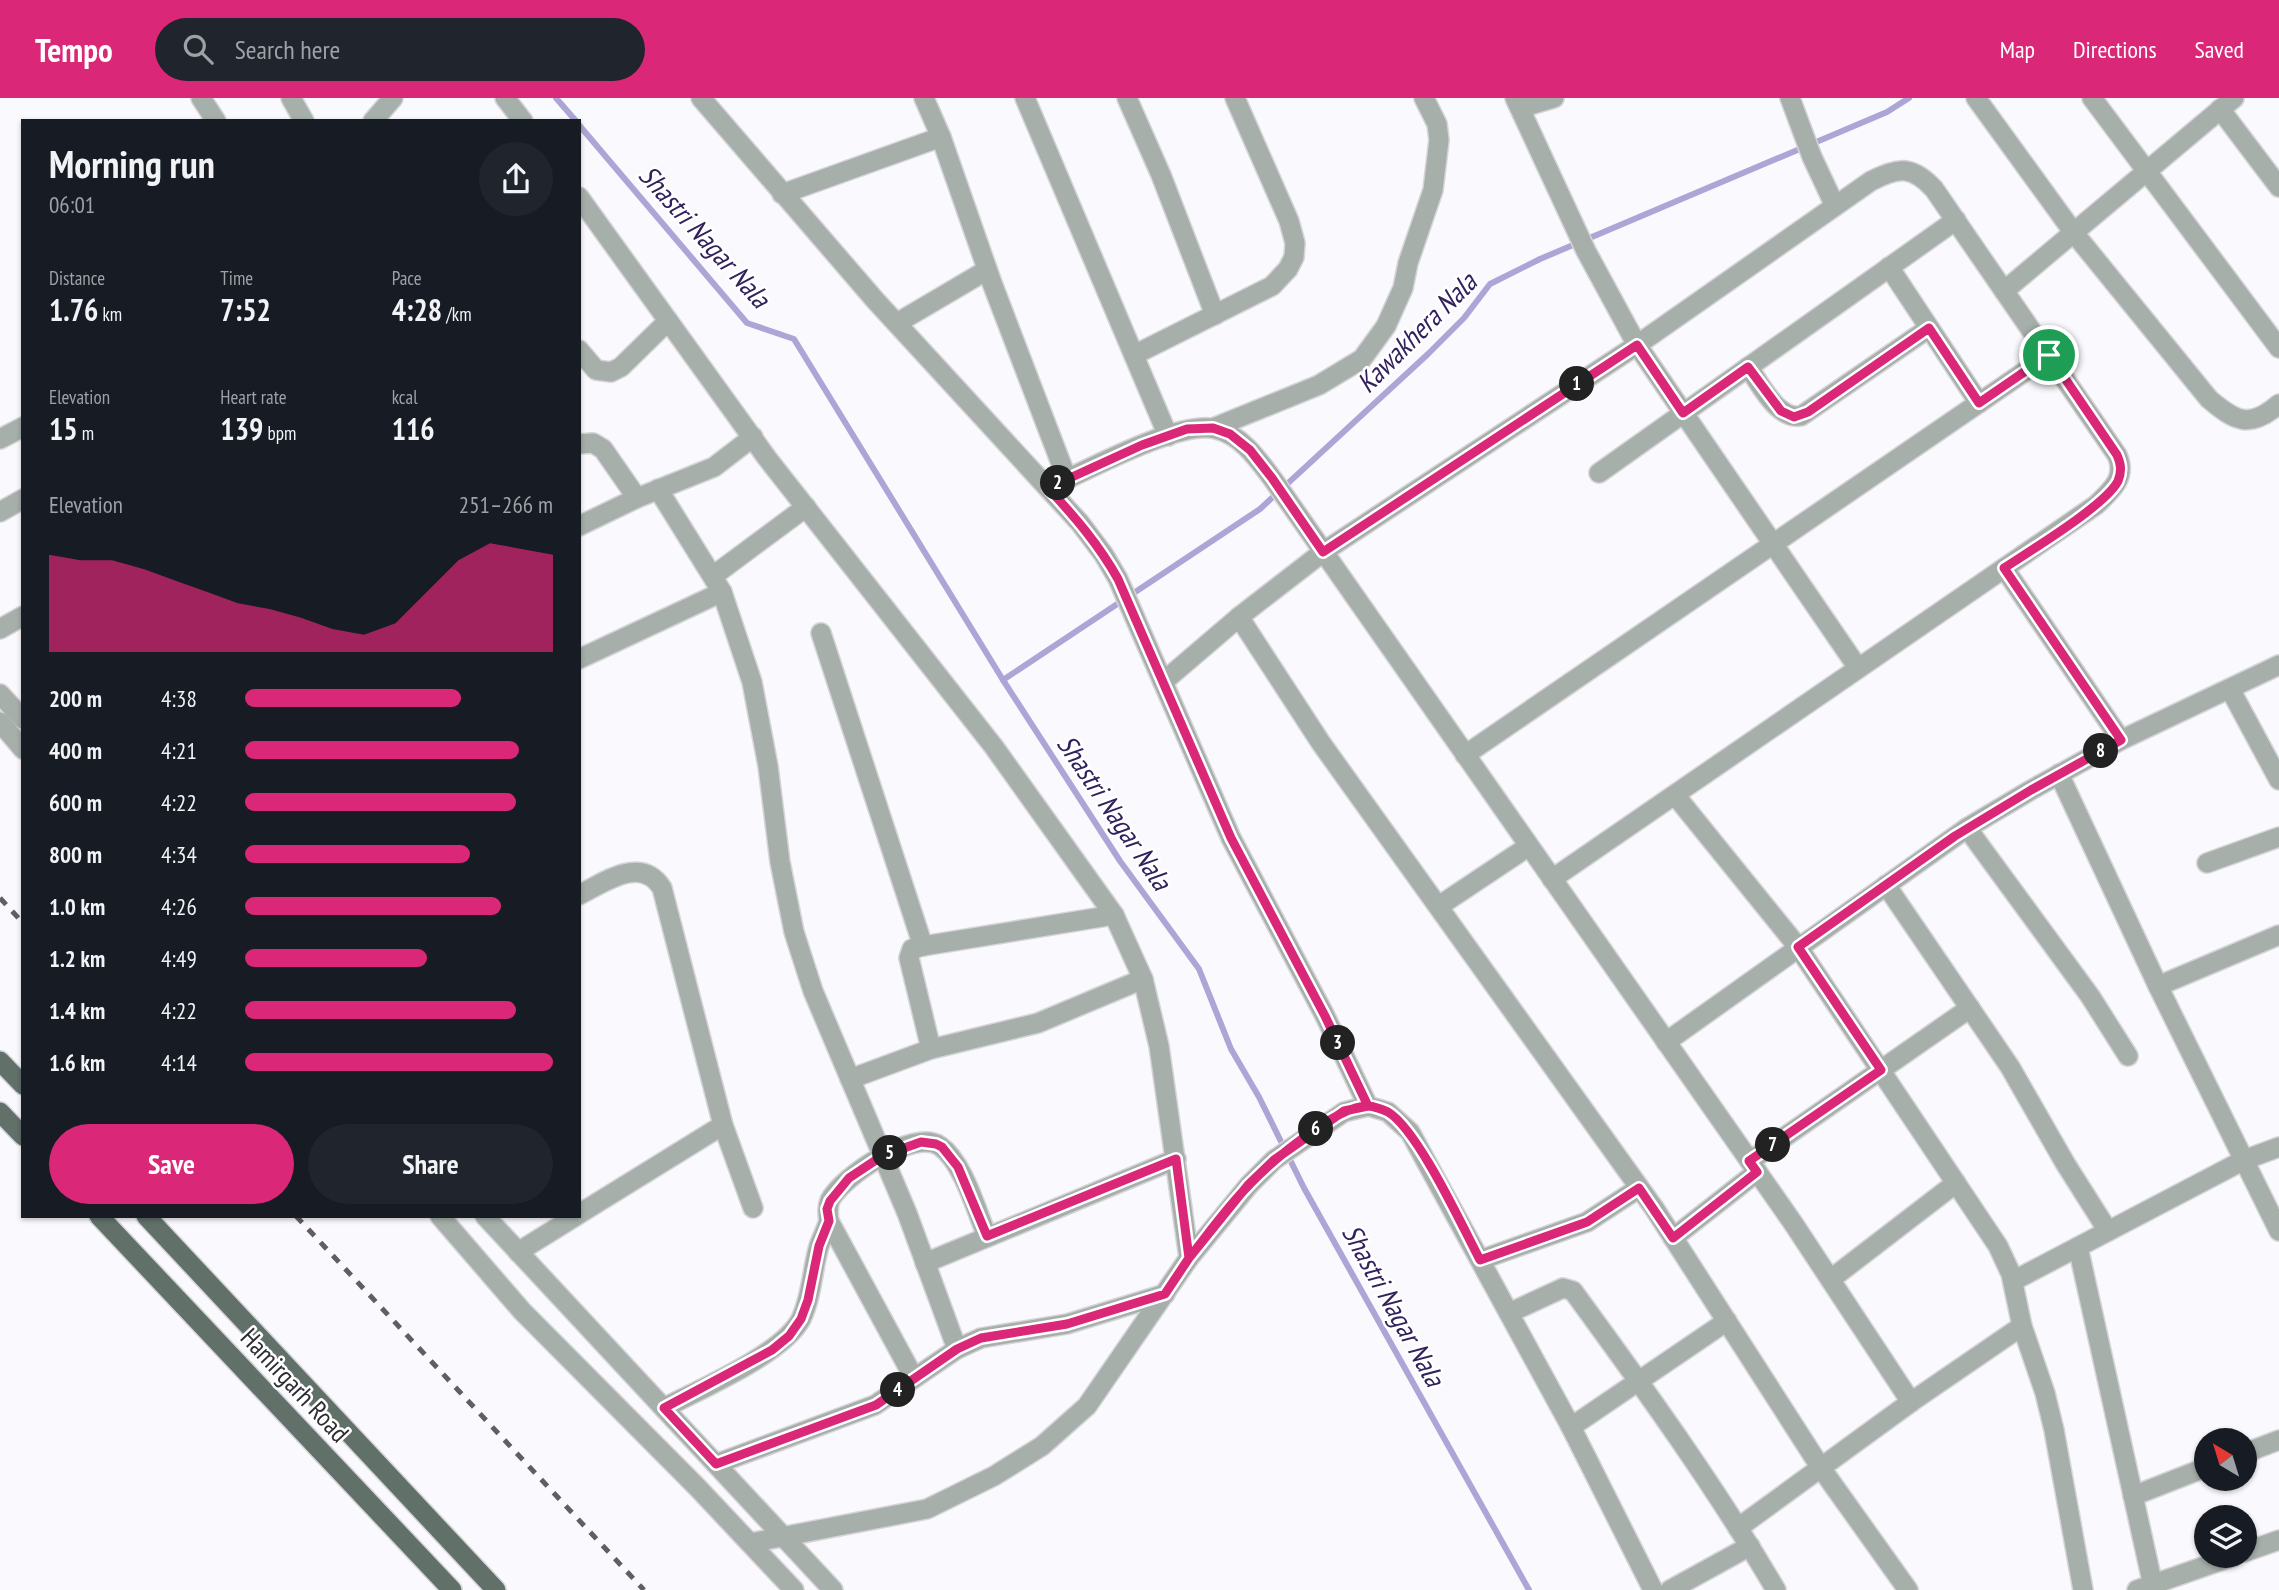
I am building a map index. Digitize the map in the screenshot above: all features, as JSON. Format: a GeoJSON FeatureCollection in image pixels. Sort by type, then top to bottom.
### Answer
{"type":"FeatureCollection","features":[{"type":"Feature","properties":{"kind":"main road"},"geometry":{"type":"LineString","coordinates":[[0,1061],[21,1083]]}},
{"type":"Feature","properties":{"kind":"main road"},"geometry":{"type":"LineString","coordinates":[[0,1112],[21,1134]]}},
{"type":"Feature","properties":{"kind":"main road","name":"Hamirgarh Road"},"geometry":{"type":"LineString","coordinates":[[101,1218],[452,1590]]}},
{"type":"Feature","properties":{"kind":"main road","name":"Hamirgarh Road"},"geometry":{"type":"LineString","coordinates":[[148,1218],[496,1590]]}},
{"type":"Feature","properties":{"kind":"street"},"geometry":{"type":"LineString","coordinates":[[201,98],[215,119]]}},
{"type":"Feature","properties":{"kind":"street"},"geometry":{"type":"LineString","coordinates":[[291,98],[303,119]]}},
{"type":"Feature","properties":{"kind":"street"},"geometry":{"type":"LineString","coordinates":[[375,119],[393,98]]}},
{"type":"Feature","properties":{"kind":"street"},"geometry":{"type":"LineString","coordinates":[[505,98],[521,119]]}},
{"type":"Feature","properties":{"kind":"street"},"geometry":{"type":"LineString","coordinates":[[701,98],[897,323],[1080,523],[1104,555],[1118,579],[1231,838],[1325,1016],[1368,1106]]}},
{"type":"Feature","properties":{"kind":"street"},"geometry":{"type":"LineString","coordinates":[[924,98],[941,137],[987,270],[1067,480]]}},
{"type":"Feature","properties":{"kind":"street"},"geometry":{"type":"LineString","coordinates":[[1025,98],[1168,436]]}},
{"type":"Feature","properties":{"kind":"street"},"geometry":{"type":"LineString","coordinates":[[1126,98],[1161,175],[1215,315]]}},
{"type":"Feature","properties":{"kind":"street"},"geometry":{"type":"LineString","coordinates":[[1134,355],[1272,286],[1281,278],[1294,257],[1295,243],[1289,221],[1235,98]]}},
{"type":"Feature","properties":{"kind":"street"},"geometry":{"type":"LineString","coordinates":[[1048,488],[1142,445],[1187,429],[1213,428],[1319,385],[1362,359],[1387,326],[1404,288],[1408,263],[1435,179],[1438,157],[1437,124],[1424,98]]}},
{"type":"Feature","properties":{"kind":"street"},"geometry":{"type":"LineString","coordinates":[[1553,98],[1518,103],[1586,251],[1637,345],[1858,668]]}},
{"type":"Feature","properties":{"kind":"street"},"geometry":{"type":"LineString","coordinates":[[1790,98],[1812,157],[1835,206]]}},
{"type":"Feature","properties":{"kind":"street"},"geometry":{"type":"LineString","coordinates":[[1976,98],[2074,233],[2209,399],[2228,415],[2244,421],[2257,419],[2279,404]]}},
{"type":"Feature","properties":{"kind":"street"},"geometry":{"type":"LineString","coordinates":[[2092,98],[2279,348]]}},
{"type":"Feature","properties":{"kind":"street"},"geometry":{"type":"LineString","coordinates":[[2004,291],[2227,104],[2279,187]]}},
{"type":"Feature","properties":{"kind":"street"},"geometry":{"type":"LineString","coordinates":[[782,194],[941,137]]}},
{"type":"Feature","properties":{"kind":"street"},"geometry":{"type":"LineString","coordinates":[[1163,682],[1239,617],[1323,552],[1637,345],[1871,181],[1890,171],[1905,170],[1924,178],[1956,220],[2117,455],[2121,472],[2113,489],[2096,505],[1552,879]]}},
{"type":"Feature","properties":{"kind":"street"},"geometry":{"type":"LineString","coordinates":[[581,200],[753,438],[994,747],[1114,915],[1143,979],[1161,1056],[1189,1258]]}},
{"type":"Feature","properties":{"kind":"street"},"geometry":{"type":"LineString","coordinates":[[1600,472],[1956,220]]}},
{"type":"Feature","properties":{"kind":"street"},"geometry":{"type":"LineString","coordinates":[[1889,267],[1979,403]]}},
{"type":"Feature","properties":{"kind":"street"},"geometry":{"type":"LineString","coordinates":[[897,323],[987,270]]}},
{"type":"Feature","properties":{"kind":"street"},"geometry":{"type":"LineString","coordinates":[[581,352],[596,370],[611,372],[621,367],[668,321]]}},
{"type":"Feature","properties":{"kind":"street"},"geometry":{"type":"LineString","coordinates":[[1748,367],[1781,411],[1794,417],[1801,416],[1929,328]]}},
{"type":"Feature","properties":{"kind":"street"},"geometry":{"type":"LineString","coordinates":[[1465,755],[2049,355]]}},
{"type":"Feature","properties":{"kind":"street"},"geometry":{"type":"LineString","coordinates":[[0,439],[21,428]]}},
{"type":"Feature","properties":{"kind":"street"},"geometry":{"type":"LineString","coordinates":[[1213,428],[1230,434],[1250,450],[1272,478],[1753,1166],[1911,1402]]}},
{"type":"Feature","properties":{"kind":"street"},"geometry":{"type":"LineString","coordinates":[[581,525],[637,498],[713,467],[753,438]]}},
{"type":"Feature","properties":{"kind":"street"},"geometry":{"type":"LineString","coordinates":[[581,444],[593,443],[604,449],[637,498]]}},
{"type":"Feature","properties":{"kind":"street"},"geometry":{"type":"LineString","coordinates":[[658,489],[718,584],[752,682],[768,766],[780,862],[794,932],[813,991],[907,1213],[957,1349]]}},
{"type":"Feature","properties":{"kind":"street"},"geometry":{"type":"LineString","coordinates":[[0,512],[21,500]]}},
{"type":"Feature","properties":{"kind":"street"},"geometry":{"type":"LineString","coordinates":[[581,658],[718,584],[806,507]]}},
{"type":"Feature","properties":{"kind":"street"},"geometry":{"type":"LineString","coordinates":[[2004,568],[2121,740]]}},
{"type":"Feature","properties":{"kind":"street"},"geometry":{"type":"LineString","coordinates":[[0,629],[21,617]]}},
{"type":"Feature","properties":{"kind":"street"},"geometry":{"type":"LineString","coordinates":[[1239,617],[1321,743],[1639,1188],[1821,1468],[1908,1590]]}},
{"type":"Feature","properties":{"kind":"street"},"geometry":{"type":"LineString","coordinates":[[821,633],[923,946]]}},
{"type":"Feature","properties":{"kind":"street"},"geometry":{"type":"LineString","coordinates":[[1666,1042],[1967,828],[2121,740],[2279,665]]}},
{"type":"Feature","properties":{"kind":"street"},"geometry":{"type":"LineString","coordinates":[[2230,689],[2277,769]]}},
{"type":"Feature","properties":{"kind":"street"},"geometry":{"type":"LineString","coordinates":[[0,694],[21,717]]}},
{"type":"Feature","properties":{"kind":"street"},"geometry":{"type":"LineString","coordinates":[[0,722],[21,747]]}},
{"type":"Feature","properties":{"kind":"street"},"geometry":{"type":"LineString","coordinates":[[2059,774],[2158,986],[2279,1231]]}},
{"type":"Feature","properties":{"kind":"street"},"geometry":{"type":"LineString","coordinates":[[1675,794],[1798,947],[1998,1246],[2012,1281],[2022,1326],[2054,1430],[2083,1590]]}},
{"type":"Feature","properties":{"kind":"street"},"geometry":{"type":"LineString","coordinates":[[1967,828],[2090,996],[2128,1056]]}},
{"type":"Feature","properties":{"kind":"street"},"geometry":{"type":"LineString","coordinates":[[2207,863],[2279,837]]}},
{"type":"Feature","properties":{"kind":"street"},"geometry":{"type":"LineString","coordinates":[[1439,906],[1529,846]]}},
{"type":"Feature","properties":{"kind":"street"},"geometry":{"type":"LineString","coordinates":[[581,894],[628,872],[649,874],[656,878],[662,888],[723,1125],[753,1208]]}},
{"type":"Feature","properties":{"kind":"street"},"geometry":{"type":"LineString","coordinates":[[1886,885],[2010,1067],[2108,1231]]}},
{"type":"Feature","properties":{"kind":"street"},"geometry":{"type":"LineString","coordinates":[[931,1049],[909,958],[912,949],[1114,915]]}},
{"type":"Feature","properties":{"kind":"street"},"geometry":{"type":"LineString","coordinates":[[2158,986],[2279,935]]}},
{"type":"Feature","properties":{"kind":"street"},"geometry":{"type":"LineString","coordinates":[[850,1079],[931,1049],[1038,1023],[1143,979]]}},
{"type":"Feature","properties":{"kind":"street"},"geometry":{"type":"LineString","coordinates":[[1673,1238],[1753,1166],[1881,1070],[1970,1008]]}},
{"type":"Feature","properties":{"kind":"street"},"geometry":{"type":"LineString","coordinates":[[750,1542],[927,1509],[994,1476],[1042,1446],[1087,1406],[1189,1258],[1248,1185],[1274,1160],[1322,1125],[1344,1111],[1368,1106],[1388,1112],[1410,1132],[1571,1427],[1653,1590]]}},
{"type":"Feature","properties":{"kind":"street"},"geometry":{"type":"LineString","coordinates":[[581,1213],[723,1125]]}},
{"type":"Feature","properties":{"kind":"street"},"geometry":{"type":"LineString","coordinates":[[914,1378],[829,1221],[827,1209],[837,1191],[849,1178],[882,1156],[921,1142],[936,1144],[942,1147],[958,1167],[987,1236]]}},
{"type":"Feature","properties":{"kind":"street"},"geometry":{"type":"LineString","coordinates":[[2012,1281],[2244,1160],[2279,1147]]}},
{"type":"Feature","properties":{"kind":"street"},"geometry":{"type":"LineString","coordinates":[[926,1263],[1176,1159]]}},
{"type":"Feature","properties":{"kind":"street"},"geometry":{"type":"LineString","coordinates":[[1831,1279],[1956,1183]]}},
{"type":"Feature","properties":{"kind":"street"},"geometry":{"type":"LineString","coordinates":[[1480,1260],[1587,1222],[1639,1188]]}},
{"type":"Feature","properties":{"kind":"street"},"geometry":{"type":"LineString","coordinates":[[442,1218],[522,1311],[794,1590]]}},
{"type":"Feature","properties":{"kind":"street"},"geometry":{"type":"LineString","coordinates":[[487,1218],[833,1590]]}},
{"type":"Feature","properties":{"kind":"street"},"geometry":{"type":"LineString","coordinates":[[518,1252],[573,1218]]}},
{"type":"Feature","properties":{"kind":"street"},"geometry":{"type":"LineString","coordinates":[[664,1408],[772,1350],[789,1336],[801,1319],[808,1300],[819,1246],[829,1221]]}},
{"type":"Feature","properties":{"kind":"street"},"geometry":{"type":"LineString","coordinates":[[2078,1247],[2133,1496],[2148,1588],[2202,1568]]}},
{"type":"Feature","properties":{"kind":"street"},"geometry":{"type":"LineString","coordinates":[[1509,1313],[1563,1288],[1570,1289],[1638,1381],[1750,1546],[1776,1590]]}},
{"type":"Feature","properties":{"kind":"street"},"geometry":{"type":"LineString","coordinates":[[716,1464],[876,1405],[957,1349],[981,1338],[1067,1324],[1165,1294]]}},
{"type":"Feature","properties":{"kind":"street"},"geometry":{"type":"LineString","coordinates":[[1571,1427],[1727,1321]]}},
{"type":"Feature","properties":{"kind":"street"},"geometry":{"type":"LineString","coordinates":[[1738,1528],[1911,1402],[2022,1326]]}},
{"type":"Feature","properties":{"kind":"street"},"geometry":{"type":"LineString","coordinates":[[2258,1448],[2279,1440]]}},
{"type":"Feature","properties":{"kind":"street"},"geometry":{"type":"LineString","coordinates":[[2133,1496],[2194,1472]]}},
{"type":"Feature","properties":{"kind":"street"},"geometry":{"type":"LineString","coordinates":[[2257,1548],[2279,1540]]}},
{"type":"Feature","properties":{"kind":"street"},"geometry":{"type":"LineString","coordinates":[[1670,1590],[1750,1546]]}},
{"type":"Feature","properties":{"kind":"waterway","name":"Shastri Nagar Nala"},"geometry":{"type":"LineString","coordinates":[[556,98],[574,119]]}},
{"type":"Feature","properties":{"kind":"waterway","name":"Kawakhera Nala"},"geometry":{"type":"LineString","coordinates":[[1003,680],[1260,509],[1428,354],[1464,318],[1490,284],[1540,259],[1887,112],[1909,98]]}},
{"type":"Feature","properties":{"kind":"waterway","name":"Shastri Nagar Nala"},"geometry":{"type":"LineString","coordinates":[[581,127],[747,323],[794,339],[1003,680],[1120,861],[1199,969],[1231,1049],[1259,1097],[1304,1188],[1529,1590]]}},
{"type":"Feature","properties":{"kind":"railway"},"geometry":{"type":"LineString","coordinates":[[0,898],[21,921]]}},
{"type":"Feature","properties":{"kind":"railway"},"geometry":{"type":"LineString","coordinates":[[298,1218],[644,1590]]}},
{"type":"Feature","properties":{"kind":"route"},"geometry":{"type":"LineString","coordinates":[[2049,355],[1979,403],[1929,328],[1808,412],[1794,417],[1781,411],[1748,367],[1683,413],[1637,345],[1323,552],[1250,450],[1230,434],[1213,428],[1187,429],[1142,445],[1048,488],[1080,523],[1118,579],[1231,838],[1325,1016],[1368,1106],[1344,1111],[1274,1160],[1248,1185],[1189,1258],[1165,1294],[1067,1324],[981,1338],[957,1349],[876,1405],[716,1464],[664,1408],[772,1350],[789,1336],[801,1319],[808,1300],[819,1246],[829,1221],[827,1209],[830,1201],[849,1178],[882,1156],[921,1142],[942,1147],[958,1167],[987,1236],[1176,1159],[1189,1258],[1248,1185],[1274,1160],[1322,1125],[1344,1111],[1368,1106],[1388,1112],[1410,1132],[1480,1260],[1587,1222],[1639,1188],[1673,1238],[1757,1172],[1749,1161],[1881,1070],[1798,947],[1955,836],[2121,740],[2004,568],[2096,505],[2113,489],[2121,472],[2117,455],[2049,355]]}}]}
